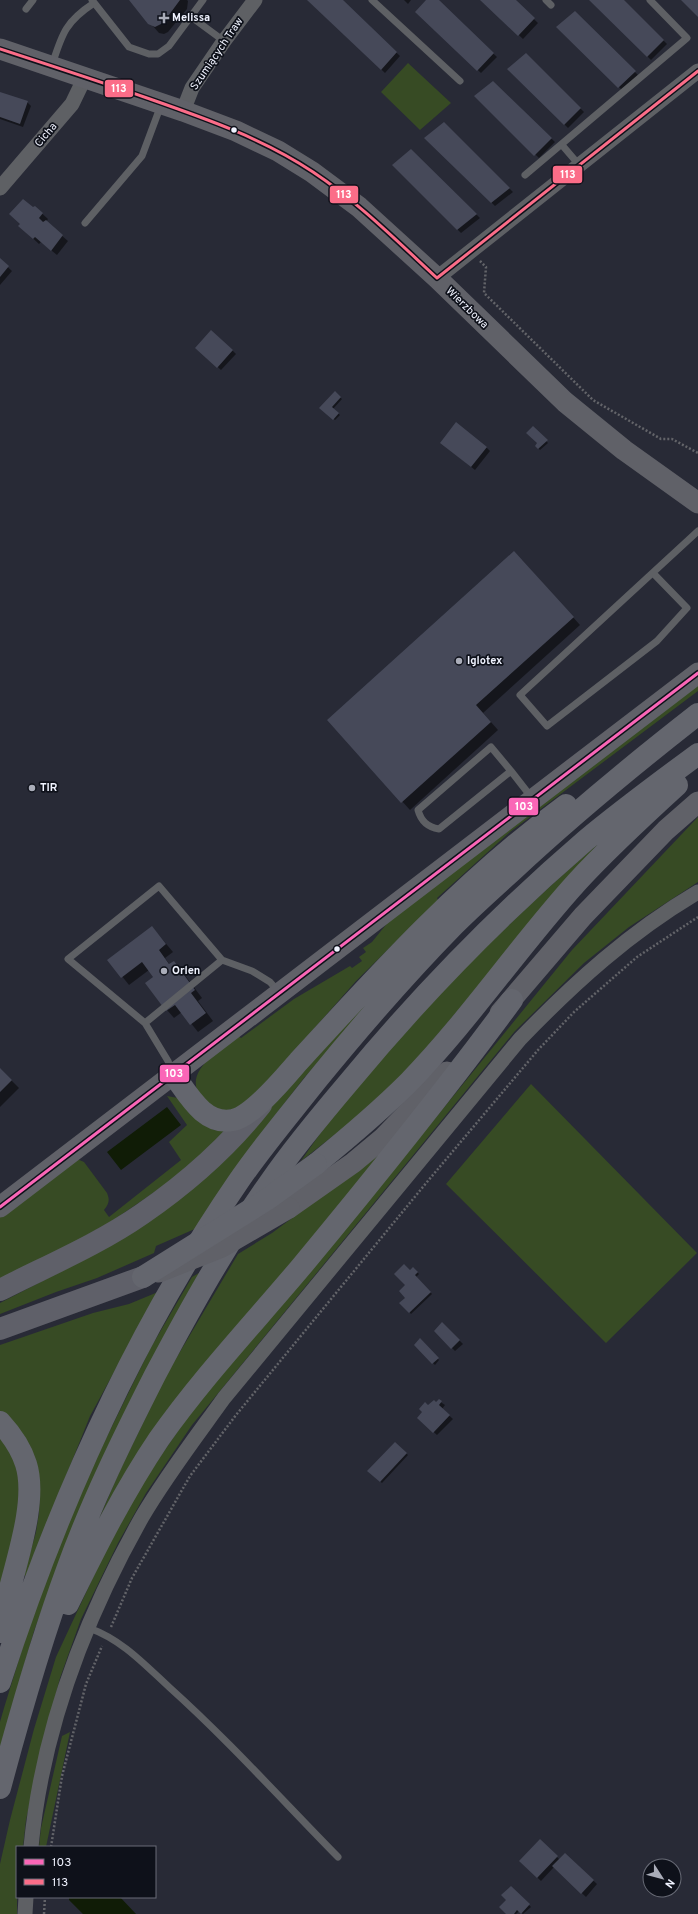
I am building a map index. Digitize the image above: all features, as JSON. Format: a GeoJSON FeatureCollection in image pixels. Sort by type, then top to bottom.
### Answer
{"type":"FeatureCollection","features":[{"type":"Feature","properties":{"kind":"highway"},"geometry":{"type":"LineString","coordinates":[[0,1682],[20,1620],[60,1512],[93,1439],[154,1319],[196,1247],[238,1181],[283,1122],[343,1048],[394,989],[456,923],[551,835],[659,744],[698,714]]}},
{"type":"Feature","properties":{"kind":"highway"},"geometry":{"type":"LineString","coordinates":[[172,1074],[198,1107],[210,1117],[222,1121],[235,1120],[245,1115],[270,1094],[404,948],[500,856],[583,792],[659,744]]}},
{"type":"Feature","properties":{"kind":"highway"},"geometry":{"type":"LineString","coordinates":[[0,1788],[30,1680],[69,1565],[109,1469],[180,1327],[234,1235],[273,1177],[303,1136],[385,1038],[428,990],[482,935],[588,838],[698,754]]}},
{"type":"Feature","properties":{"kind":"highway"},"geometry":{"type":"LineString","coordinates":[[143,1277],[266,1200],[316,1164],[361,1127],[409,1082],[447,1040],[530,938],[578,882],[698,765]]}},
{"type":"Feature","properties":{"kind":"highway"},"geometry":{"type":"LineString","coordinates":[[30,1680],[102,1534],[130,1485],[160,1439],[194,1393],[412,1133],[512,1000]]}},
{"type":"Feature","properties":{"kind":"highway"},"geometry":{"type":"LineString","coordinates":[[0,1422],[12,1435],[20,1450],[26,1464],[30,1483],[28,1512],[0,1632]]}},
{"type":"Feature","properties":{"kind":"main road"},"geometry":{"type":"LineString","coordinates":[[0,1290],[46,1268],[142,1214],[213,1159],[242,1129],[270,1094]]}},
{"type":"Feature","properties":{"kind":"main road"},"geometry":{"type":"LineString","coordinates":[[0,1329],[143,1277]]}},
{"type":"Feature","properties":{"kind":"street","name":"Szumiących Traw"},"geometry":{"type":"LineString","coordinates":[[183,111],[192,88],[224,41],[255,0]]}},
{"type":"Feature","properties":{"kind":"street","name":"Wierzbowa"},"geometry":{"type":"LineString","coordinates":[[0,49],[183,111],[246,135],[278,151],[312,172],[360,207],[437,278],[565,402],[624,450],[698,503]]}},
{"type":"Feature","properties":{"kind":"street"},"geometry":{"type":"LineString","coordinates":[[437,278],[472,252],[698,71]]}},
{"type":"Feature","properties":{"kind":"street","name":"Cicha"},"geometry":{"type":"LineString","coordinates":[[0,188],[72,104],[85,77]]}},
{"type":"Feature","properties":{"kind":"street"},"geometry":{"type":"LineString","coordinates":[[0,1207],[172,1074],[534,800],[698,673]]}},
{"type":"Feature","properties":{"kind":"street"},"geometry":{"type":"LineString","coordinates":[[143,1277],[170,1269],[222,1247],[289,1208],[353,1163],[383,1138],[433,1088],[512,1000],[583,916],[666,830],[698,802]]}},
{"type":"Feature","properties":{"kind":"street"},"geometry":{"type":"LineString","coordinates":[[30,1846],[43,1771],[60,1702],[89,1628],[116,1566],[143,1516],[182,1456],[224,1398],[520,1040],[554,1004],[624,941],[672,907],[698,892]]}},
{"type":"Feature","properties":{"kind":"street"},"geometry":{"type":"LineString","coordinates":[[25,1914],[26,1898]]}},
{"type":"Feature","properties":{"kind":"lane"},"geometry":{"type":"LineString","coordinates":[[26,9],[33,0]]}},
{"type":"Feature","properties":{"kind":"lane"},"geometry":{"type":"LineString","coordinates":[[52,66],[68,25],[93,2],[129,47],[149,54],[158,54],[169,46],[203,0]]}},
{"type":"Feature","properties":{"kind":"lane"},"geometry":{"type":"LineString","coordinates":[[372,0],[460,81]]}},
{"type":"Feature","properties":{"kind":"lane"},"geometry":{"type":"LineString","coordinates":[[525,175],[687,38],[650,0]]}},
{"type":"Feature","properties":{"kind":"lane"},"geometry":{"type":"LineString","coordinates":[[190,16],[224,41]]}},
{"type":"Feature","properties":{"kind":"lane"},"geometry":{"type":"LineString","coordinates":[[85,223],[142,156],[162,104]]}},
{"type":"Feature","properties":{"kind":"lane"},"geometry":{"type":"LineString","coordinates":[[562,145],[580,166]]}},
{"type":"Feature","properties":{"kind":"lane"},"geometry":{"type":"LineString","coordinates":[[653,573],[687,608],[657,641],[547,726],[520,695],[698,531]]}},
{"type":"Feature","properties":{"kind":"lane"},"geometry":{"type":"LineString","coordinates":[[511,771],[439,829],[430,828],[420,817],[418,810],[491,747],[511,771],[534,800]]}},
{"type":"Feature","properties":{"kind":"lane"},"geometry":{"type":"LineString","coordinates":[[172,1074],[168,1061],[144,1023],[68,959],[160,886],[222,960],[252,972],[270,982],[280,992]]}},
{"type":"Feature","properties":{"kind":"lane"},"geometry":{"type":"LineString","coordinates":[[144,1023],[222,960]]}},
{"type":"Feature","properties":{"kind":"lane"},"geometry":{"type":"LineString","coordinates":[[89,1628],[107,1635],[124,1646],[199,1714],[338,1857]]}},
{"type":"Feature","properties":{"kind":"path"},"geometry":{"type":"LineString","coordinates":[[472,252],[486,266],[484,293],[593,400],[661,439],[672,439],[698,453]]}},
{"type":"Feature","properties":{"kind":"path"},"geometry":{"type":"LineString","coordinates":[[51,1846],[62,1776],[86,1684],[132,1578],[190,1476],[236,1415],[422,1188],[538,1050],[574,1012],[637,957],[698,917]]}},
{"type":"Feature","properties":{"kind":"path"},"geometry":{"type":"LineString","coordinates":[[44,1898],[44,1914]]}},
{"type":"Feature","properties":{"kind":"green space"},"geometry":{"type":"Polygon","coordinates":[[[408,63],[451,103],[420,130],[381,92],[408,63]]]}},
{"type":"Feature","properties":{"kind":"green space"},"geometry":{"type":"Polygon","coordinates":[[[698,684],[698,691],[510,832],[437,898],[438,900],[356,981],[246,1106],[220,1112],[202,1098],[197,1089],[196,1079],[206,1062],[214,1054],[238,1036],[241,1038],[294,999],[350,966],[352,968],[362,961],[359,957],[366,952],[363,948],[372,942],[389,921],[698,684]]]}},
{"type":"Feature","properties":{"kind":"green space"},"geometry":{"type":"Polygon","coordinates":[[[698,817],[698,882],[629,927],[584,963],[515,1031],[192,1425],[146,1493],[118,1543],[81,1619],[60,1678],[26,1820],[23,1846],[16,1846],[17,1914],[0,1914],[0,1864],[34,1729],[56,1657],[110,1541],[139,1488],[201,1397],[355,1217],[572,950],[698,817]]]}},
{"type":"Feature","properties":{"kind":"green space"},"geometry":{"type":"Polygon","coordinates":[[[600,842],[416,1060],[386,1091],[347,1125],[301,1161],[326,1126],[371,1069],[433,1001],[498,935],[600,842]]]}},
{"type":"Feature","properties":{"kind":"green space"},"geometry":{"type":"Polygon","coordinates":[[[438,925],[304,1078],[269,1123],[197,1228],[156,1246],[154,1253],[97,1278],[0,1314],[0,1303],[58,1273],[130,1232],[438,925]]]}},
{"type":"Feature","properties":{"kind":"green space"},"geometry":{"type":"Polygon","coordinates":[[[531,1084],[697,1253],[606,1343],[446,1184],[531,1084]]]}},
{"type":"Feature","properties":{"kind":"green space"},"geometry":{"type":"Polygon","coordinates":[[[167,1096],[178,1098],[205,1125],[214,1130],[228,1131],[188,1169],[112,1221],[64,1248],[0,1279],[0,1217],[77,1159],[84,1162],[107,1193],[108,1202],[104,1210],[109,1217],[181,1160],[169,1142],[187,1125],[167,1096]]]}},
{"type":"Feature","properties":{"kind":"green space"},"geometry":{"type":"Polygon","coordinates":[[[385,1149],[96,1526],[120,1470],[168,1372],[238,1254],[272,1233],[385,1149]]]}},
{"type":"Feature","properties":{"kind":"green space"},"geometry":{"type":"Polygon","coordinates":[[[204,1270],[65,1548],[34,1631],[0,1748],[0,1722],[4,1708],[28,1630],[58,1545],[90,1471],[150,1349],[192,1277],[204,1270]]]}},
{"type":"Feature","properties":{"kind":"green space"},"geometry":{"type":"Polygon","coordinates":[[[158,1292],[90,1416],[26,1576],[24,1575],[36,1532],[39,1513],[40,1486],[9,1418],[0,1411],[0,1345],[93,1313],[129,1304],[158,1292]]]}},
{"type":"Feature","properties":{"kind":"green space"},"geometry":{"type":"Polygon","coordinates":[[[0,1433],[9,1444],[23,1485],[0,1603],[0,1433]]]}},
{"type":"Feature","properties":{"kind":"green space"},"geometry":{"type":"Polygon","coordinates":[[[70,1732],[46,1846],[39,1846],[41,1828],[62,1736],[70,1732]]]}},
{"type":"Feature","properties":{"kind":"shaded area"},"geometry":{"type":"Polygon","coordinates":[[[167,1107],[181,1125],[121,1170],[107,1152],[167,1107]]]}},
{"type":"Feature","properties":{"kind":"shaded area"},"geometry":{"type":"Polygon","coordinates":[[[69,1898],[121,1898],[136,1914],[83,1914],[69,1900],[69,1898]]]}},
{"type":"Feature","properties":{"kind":"building"},"geometry":{"type":"Polygon","coordinates":[[[129,0],[180,0],[163,23],[155,27],[148,24],[129,0]]]}},
{"type":"Feature","properties":{"kind":"building"},"geometry":{"type":"Polygon","coordinates":[[[307,0],[343,0],[397,52],[381,70],[307,0]]]}},
{"type":"Feature","properties":{"kind":"building"},"geometry":{"type":"Polygon","coordinates":[[[426,0],[439,0],[494,53],[477,71],[415,12],[426,0]]]}},
{"type":"Feature","properties":{"kind":"building"},"geometry":{"type":"Polygon","coordinates":[[[480,0],[516,0],[535,18],[518,36],[480,0]]]}},
{"type":"Feature","properties":{"kind":"building"},"geometry":{"type":"Polygon","coordinates":[[[589,0],[624,0],[664,40],[647,57],[589,0]]]}},
{"type":"Feature","properties":{"kind":"building"},"geometry":{"type":"Polygon","coordinates":[[[681,0],[698,0],[698,17],[681,0]]]}},
{"type":"Feature","properties":{"kind":"building"},"geometry":{"type":"Polygon","coordinates":[[[575,11],[636,71],[618,88],[556,27],[575,11]]]}},
{"type":"Feature","properties":{"kind":"building"},"geometry":{"type":"Polygon","coordinates":[[[526,53],[581,108],[564,125],[507,69],[526,53]]]}},
{"type":"Feature","properties":{"kind":"building"},"geometry":{"type":"Polygon","coordinates":[[[493,81],[552,138],[534,156],[474,96],[493,81]]]}},
{"type":"Feature","properties":{"kind":"building"},"geometry":{"type":"Polygon","coordinates":[[[0,92],[28,101],[20,124],[0,117],[0,92]]]}},
{"type":"Feature","properties":{"kind":"building"},"geometry":{"type":"Polygon","coordinates":[[[444,122],[510,188],[491,203],[424,138],[444,122]]]}},
{"type":"Feature","properties":{"kind":"building"},"geometry":{"type":"Polygon","coordinates":[[[411,149],[477,214],[457,230],[392,165],[411,149]]]}},
{"type":"Feature","properties":{"kind":"building"},"geometry":{"type":"Polygon","coordinates":[[[23,199],[43,213],[39,218],[43,222],[46,220],[63,235],[51,251],[35,237],[33,239],[18,226],[20,224],[9,214],[23,199]]]}},
{"type":"Feature","properties":{"kind":"building"},"geometry":{"type":"Polygon","coordinates":[[[0,258],[9,266],[0,277],[0,258]]]}},
{"type":"Feature","properties":{"kind":"building"},"geometry":{"type":"Polygon","coordinates":[[[211,330],[233,350],[217,368],[195,348],[211,330]]]}},
{"type":"Feature","properties":{"kind":"building"},"geometry":{"type":"Polygon","coordinates":[[[335,391],[341,397],[332,407],[339,413],[333,420],[319,408],[335,391]]]}},
{"type":"Feature","properties":{"kind":"building"},"geometry":{"type":"Polygon","coordinates":[[[456,422],[487,447],[471,467],[440,443],[456,422]]]}},
{"type":"Feature","properties":{"kind":"building"},"geometry":{"type":"Polygon","coordinates":[[[533,426],[548,440],[538,449],[535,446],[537,443],[526,433],[533,426]]]}},
{"type":"Feature","properties":{"kind":"building","name":"Iglotex"},"geometry":{"type":"Polygon","coordinates":[[[514,551],[574,617],[476,705],[491,722],[401,803],[327,720],[514,551]]]}},
{"type":"Feature","properties":{"kind":"building","name":"Orlen"},"geometry":{"type":"Polygon","coordinates":[[[152,926],[166,944],[159,950],[169,964],[174,961],[195,990],[191,993],[206,1013],[190,1025],[175,1005],[166,1011],[145,983],[153,977],[142,962],[121,978],[107,960],[152,926]]]}},
{"type":"Feature","properties":{"kind":"building"},"geometry":{"type":"Polygon","coordinates":[[[0,1068],[12,1080],[0,1092],[0,1068]]]}},
{"type":"Feature","properties":{"kind":"building"},"geometry":{"type":"Polygon","coordinates":[[[404,1264],[410,1270],[413,1267],[418,1272],[415,1275],[431,1292],[409,1313],[399,1303],[405,1298],[399,1291],[405,1285],[394,1274],[404,1264]]]}},
{"type":"Feature","properties":{"kind":"building"},"geometry":{"type":"Polygon","coordinates":[[[442,1322],[460,1340],[451,1349],[434,1331],[442,1322]]]}},
{"type":"Feature","properties":{"kind":"building"},"geometry":{"type":"Polygon","coordinates":[[[420,1338],[439,1358],[432,1364],[414,1345],[420,1338]]]}},
{"type":"Feature","properties":{"kind":"building"},"geometry":{"type":"Polygon","coordinates":[[[439,1399],[442,1401],[439,1405],[450,1415],[433,1433],[417,1418],[422,1412],[419,1409],[425,1402],[428,1405],[434,1400],[436,1402],[439,1399]]]}},
{"type":"Feature","properties":{"kind":"building"},"geometry":{"type":"Polygon","coordinates":[[[395,1442],[407,1453],[380,1482],[367,1471],[395,1442]]]}},
{"type":"Feature","properties":{"kind":"building"},"geometry":{"type":"Polygon","coordinates":[[[540,1839],[558,1856],[537,1878],[519,1861],[540,1839]]]}},
{"type":"Feature","properties":{"kind":"building"},"geometry":{"type":"Polygon","coordinates":[[[565,1853],[594,1880],[581,1894],[552,1866],[565,1853]]]}},
{"type":"Feature","properties":{"kind":"building"},"geometry":{"type":"Polygon","coordinates":[[[511,1886],[530,1904],[521,1914],[517,1910],[514,1914],[506,1914],[499,1907],[506,1900],[501,1895],[511,1886]]]}},
{"type":"Feature","properties":{"kind":"transit line","name":"113"},"geometry":{"type":"LineString","coordinates":[[0,49],[190,113],[274,149],[313,172],[346,196],[377,222],[437,278]]}},
{"type":"Feature","properties":{"kind":"transit line","name":"113"},"geometry":{"type":"LineString","coordinates":[[437,278],[698,71]]}},
{"type":"Feature","properties":{"kind":"transit line","name":"103"},"geometry":{"type":"LineString","coordinates":[[0,1207],[698,673]]}},
{"type":"Feature","properties":{"kind":"place","name":"Melissa"},"geometry":{"type":"Point","coordinates":[164,18]}},
{"type":"Feature","properties":{"kind":"place","name":"Iglotex"},"geometry":{"type":"Point","coordinates":[459,661]}},
{"type":"Feature","properties":{"kind":"place","name":"TIR"},"geometry":{"type":"Point","coordinates":[32,788]}},
{"type":"Feature","properties":{"kind":"place","name":"Orlen"},"geometry":{"type":"Point","coordinates":[164,971]}}]}
